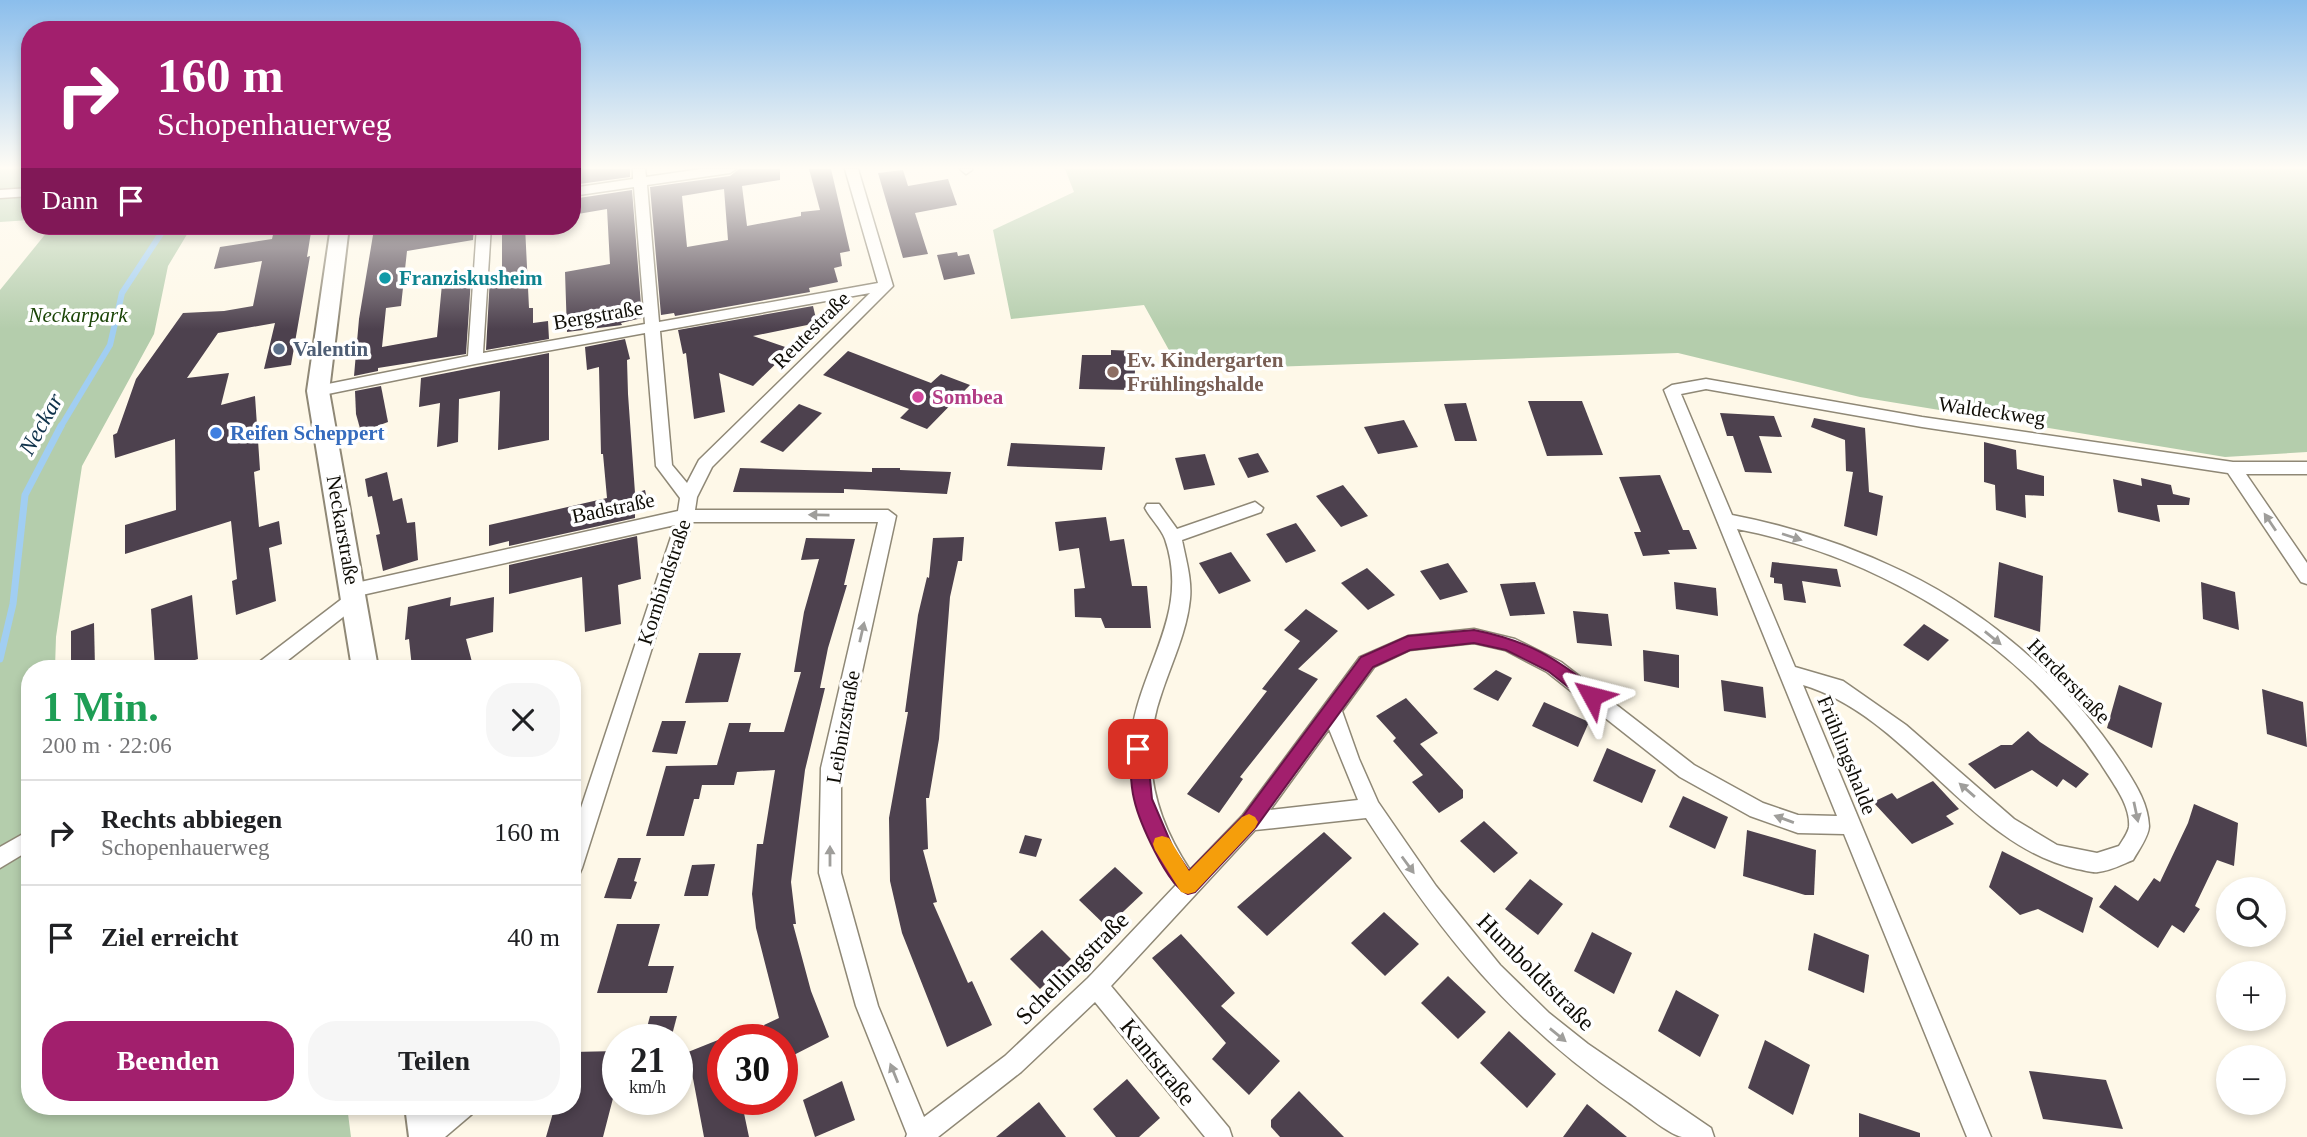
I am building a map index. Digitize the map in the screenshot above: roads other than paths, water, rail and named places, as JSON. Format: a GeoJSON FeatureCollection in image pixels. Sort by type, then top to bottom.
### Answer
{"type":"FeatureCollection","features":[{"type":"Feature","properties":{"kind":"main road","name":"Neckarstraße"},"geometry":{"type":"LineString","coordinates":[[339,235],[318,391],[364,660]]}},
{"type":"Feature","properties":{"kind":"main road"},"geometry":{"type":"LineString","coordinates":[[423,1115],[426,1137]]}},
{"type":"Feature","properties":{"kind":"street","name":"Kornbindstraße"},"geometry":{"type":"LineString","coordinates":[[581,840],[688,506],[664,466],[644,222]]}},
{"type":"Feature","properties":{"kind":"street"},"geometry":{"type":"LineString","coordinates":[[867,222],[886,286]]}},
{"type":"Feature","properties":{"kind":"street"},"geometry":{"type":"LineString","coordinates":[[475,359],[483,235]]}},
{"type":"Feature","properties":{"kind":"street","name":"Bergstraße"},"geometry":{"type":"LineString","coordinates":[[318,391],[475,359],[886,286]]}},
{"type":"Feature","properties":{"kind":"street","name":"Reutestraße"},"geometry":{"type":"LineString","coordinates":[[688,506],[705,464],[886,286]]}},
{"type":"Feature","properties":{"kind":"street","name":"Waldeckweg"},"geometry":{"type":"LineString","coordinates":[[1672,390],[1706,384],[1922,422],[2233,468],[2307,468]]}},
{"type":"Feature","properties":{"kind":"street","name":"Frühlingshalde"},"geometry":{"type":"LineString","coordinates":[[1672,390],[1979,1137]]}},
{"type":"Feature","properties":{"kind":"street"},"geometry":{"type":"LineString","coordinates":[[2233,468],[2307,577]]}},
{"type":"Feature","properties":{"kind":"street","name":"Badstraße"},"geometry":{"type":"LineString","coordinates":[[354,594],[688,506],[710,513],[888,516]]}},
{"type":"Feature","properties":{"kind":"street"},"geometry":{"type":"LineString","coordinates":[[1153,508],[1173,537],[1181,600],[1165,660],[1148,706],[1138,749],[1143,799],[1166,853],[1188,885]]}},
{"type":"Feature","properties":{"kind":"street"},"geometry":{"type":"LineString","coordinates":[[1173,537],[1255,509]]}},
{"type":"Feature","properties":{"kind":"street","name":"Leibnizstraße"},"geometry":{"type":"LineString","coordinates":[[888,516],[831,768],[830,873],[867,1006],[919,1137]]}},
{"type":"Feature","properties":{"kind":"street","name":"Herderstraße"},"geometry":{"type":"LineString","coordinates":[[1726,520],[1762,527],[1854,557],[1900,579],[1967,617],[2028,667],[2089,730],[2132,796],[2139,828],[2126,853],[2097,863],[2053,854],[2007,825],[1899,731],[1836,687],[1788,673]]}},
{"type":"Feature","properties":{"kind":"street"},"geometry":{"type":"LineString","coordinates":[[275,660],[354,594]]}},
{"type":"Feature","properties":{"kind":"street","name":"Schellingstraße"},"geometry":{"type":"LineString","coordinates":[[919,1137],[1013,1064],[1096,986],[1250,821],[1367,662],[1408,643],[1474,636],[1509,644],[1554,667],[1687,771],[1757,810],[1798,824],[1851,825]]}},
{"type":"Feature","properties":{"kind":"street"},"geometry":{"type":"LineString","coordinates":[[1250,821],[1371,808],[1349,759],[1332,710]]}},
{"type":"Feature","properties":{"kind":"street","name":"Humboldtstraße"},"geometry":{"type":"LineString","coordinates":[[1371,808],[1459,934],[1540,1020],[1623,1087],[1702,1137]]}},
{"type":"Feature","properties":{"kind":"street"},"geometry":{"type":"LineString","coordinates":[[0,858],[21,845]]}},
{"type":"Feature","properties":{"kind":"street","name":"Kantstraße"},"geometry":{"type":"LineString","coordinates":[[1096,986],[1220,1137]]}},
{"type":"Feature","properties":{"kind":"street"},"geometry":{"type":"LineString","coordinates":[[426,1137],[453,1115]]}},
{"type":"Feature","properties":{"kind":"waterway","name":"Neckar"},"geometry":{"type":"LineString","coordinates":[[60,428],[110,345],[122,293],[160,235]]}},
{"type":"Feature","properties":{"kind":"waterway","name":"Neckar"},"geometry":{"type":"LineString","coordinates":[[0,659],[13,604],[25,495],[61,426]]}},
{"type":"Feature","properties":{"kind":"place","name":"Franziskusheim"},"geometry":{"type":"Point","coordinates":[385,278]}},
{"type":"Feature","properties":{"kind":"place","name":"Valentin"},"geometry":{"type":"Point","coordinates":[279,349]}},
{"type":"Feature","properties":{"kind":"place","name":"Ev. Kindergarten Frühlingshalde"},"geometry":{"type":"Point","coordinates":[1113,372]}},
{"type":"Feature","properties":{"kind":"place","name":"Sombea"},"geometry":{"type":"Point","coordinates":[918,397]}},
{"type":"Feature","properties":{"kind":"place","name":"Reifen Scheppert"},"geometry":{"type":"Point","coordinates":[216,433]}},
{"type":"Feature","properties":{"kind":"park label","name":"Neckarpark"},"geometry":{"type":"Point","coordinates":[78,315]}}]}
